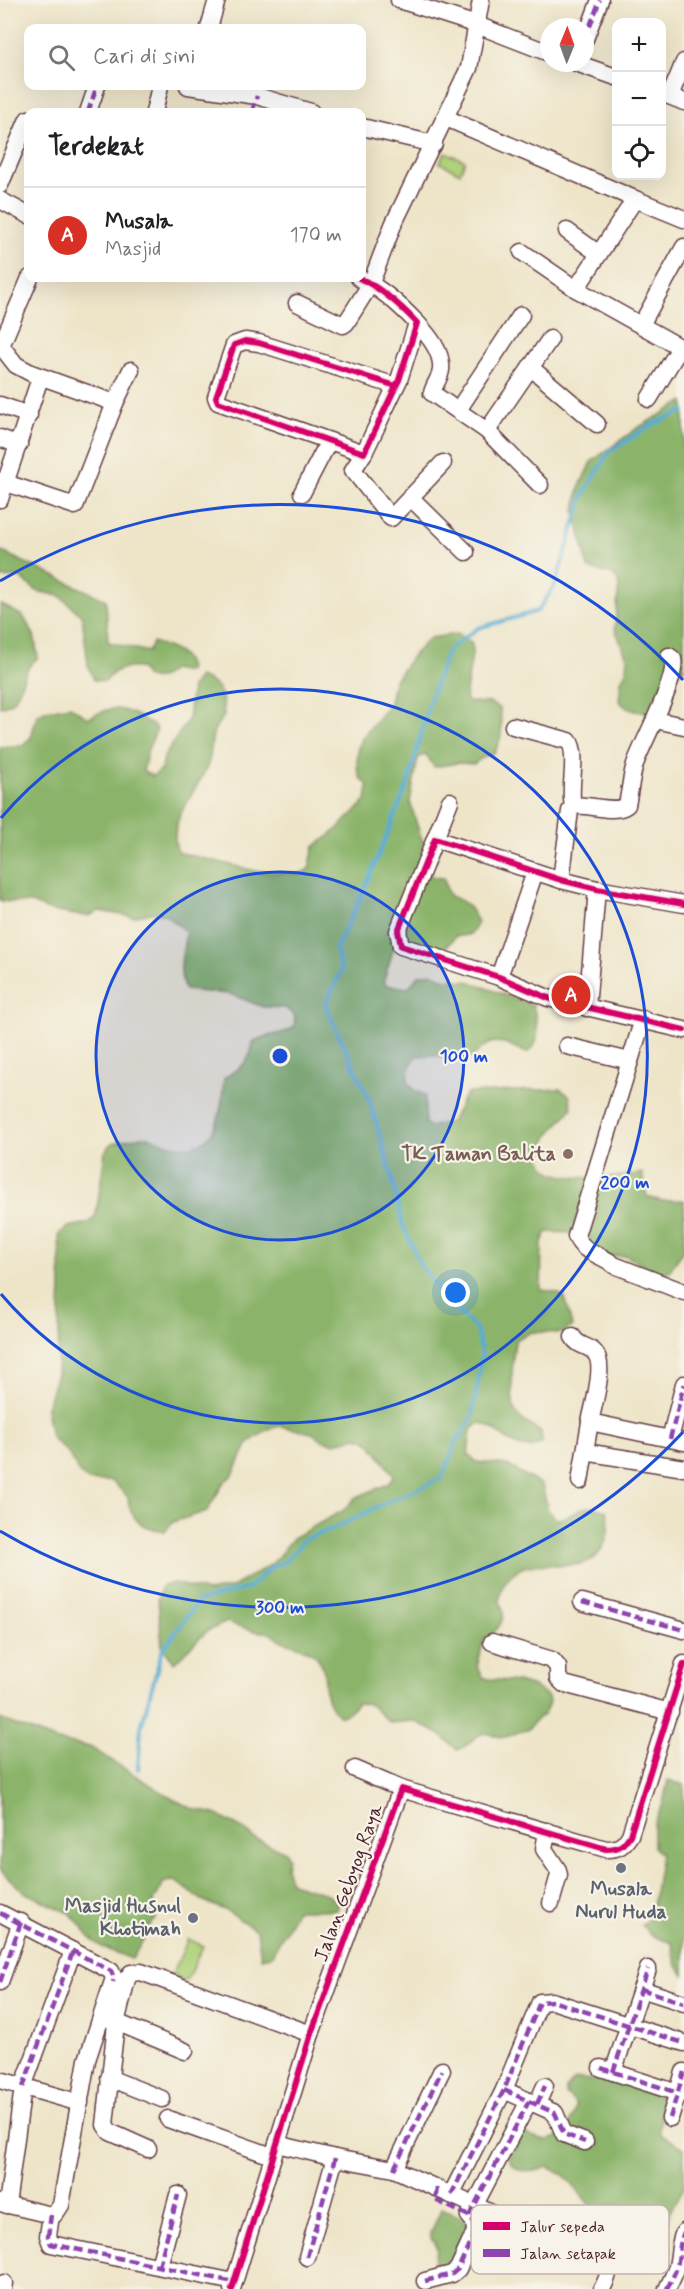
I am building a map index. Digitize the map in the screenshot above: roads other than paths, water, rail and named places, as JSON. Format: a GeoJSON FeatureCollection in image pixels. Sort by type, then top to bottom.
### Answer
{"type":"FeatureCollection","features":[{"type":"Feature","properties":{"kind":"street"},"geometry":{"type":"LineString","coordinates":[[210,24],[217,0]]}},
{"type":"Feature","properties":{"kind":"street"},"geometry":{"type":"LineString","coordinates":[[399,0],[477,25],[540,50]]}},
{"type":"Feature","properties":{"kind":"street"},"geometry":{"type":"LineString","coordinates":[[366,278],[434,144],[469,68],[481,0]]}},
{"type":"Feature","properties":{"kind":"street"},"geometry":{"type":"LineString","coordinates":[[593,18],[600,0]]}},
{"type":"Feature","properties":{"kind":"street"},"geometry":{"type":"LineString","coordinates":[[672,97],[684,62]]}},
{"type":"Feature","properties":{"kind":"street"},"geometry":{"type":"LineString","coordinates":[[594,69],[612,76]]}},
{"type":"Feature","properties":{"kind":"street"},"geometry":{"type":"LineString","coordinates":[[89,108],[96,90]]}},
{"type":"Feature","properties":{"kind":"street"},"geometry":{"type":"LineString","coordinates":[[155,108],[159,90]]}},
{"type":"Feature","properties":{"kind":"street"},"geometry":{"type":"LineString","coordinates":[[217,90],[257,96],[298,108]]}},
{"type":"Feature","properties":{"kind":"street"},"geometry":{"type":"LineString","coordinates":[[253,108],[257,96]]}},
{"type":"Feature","properties":{"kind":"street"},"geometry":{"type":"LineString","coordinates":[[446,118],[684,219]]}},
{"type":"Feature","properties":{"kind":"street"},"geometry":{"type":"LineString","coordinates":[[0,185],[24,128]]}},
{"type":"Feature","properties":{"kind":"street"},"geometry":{"type":"LineString","coordinates":[[366,128],[434,144]]}},
{"type":"Feature","properties":{"kind":"street"},"geometry":{"type":"LineString","coordinates":[[576,289],[635,199]]}},
{"type":"Feature","properties":{"kind":"street"},"geometry":{"type":"LineString","coordinates":[[0,200],[24,214]]}},
{"type":"Feature","properties":{"kind":"street"},"geometry":{"type":"LineString","coordinates":[[567,231],[599,254]]}},
{"type":"Feature","properties":{"kind":"street"},"geometry":{"type":"LineString","coordinates":[[641,325],[684,247]]}},
{"type":"Feature","properties":{"kind":"street"},"geometry":{"type":"LineString","coordinates":[[522,252],[576,289],[679,348],[649,399]]}},
{"type":"Feature","properties":{"kind":"street"},"geometry":{"type":"LineString","coordinates":[[366,281],[406,311],[428,335],[442,369],[432,393],[487,431],[540,485]]}},
{"type":"Feature","properties":{"kind":"street"},"geometry":{"type":"LineString","coordinates":[[28,282],[1,346],[16,365],[31,373],[115,403]]}},
{"type":"Feature","properties":{"kind":"street"},"geometry":{"type":"LineString","coordinates":[[297,303],[343,325],[346,323],[364,282]]}},
{"type":"Feature","properties":{"kind":"street"},"geometry":{"type":"LineString","coordinates":[[458,410],[521,315]]}},
{"type":"Feature","properties":{"kind":"street"},"geometry":{"type":"LineString","coordinates":[[417,323],[396,386],[354,470],[391,518],[443,464]]}},
{"type":"Feature","properties":{"kind":"street"},"geometry":{"type":"LineString","coordinates":[[487,431],[550,339]]}},
{"type":"Feature","properties":{"kind":"street"},"geometry":{"type":"LineString","coordinates":[[364,453],[218,402],[216,397],[234,345],[245,341],[259,343],[396,386]]}},
{"type":"Feature","properties":{"kind":"street"},"geometry":{"type":"LineString","coordinates":[[530,367],[597,424]]}},
{"type":"Feature","properties":{"kind":"street"},"geometry":{"type":"LineString","coordinates":[[3,482],[75,506],[115,403],[131,370]]}},
{"type":"Feature","properties":{"kind":"street"},"geometry":{"type":"LineString","coordinates":[[0,499],[3,482],[19,445],[39,381]]}},
{"type":"Feature","properties":{"kind":"street"},"geometry":{"type":"LineString","coordinates":[[0,405],[29,415]]}},
{"type":"Feature","properties":{"kind":"street"},"geometry":{"type":"LineString","coordinates":[[0,438],[19,445]]}},
{"type":"Feature","properties":{"kind":"street"},"geometry":{"type":"LineString","coordinates":[[302,493],[329,441]]}},
{"type":"Feature","properties":{"kind":"street"},"geometry":{"type":"LineString","coordinates":[[411,498],[466,552]]}},
{"type":"Feature","properties":{"kind":"street"},"geometry":{"type":"LineString","coordinates":[[573,806],[619,808],[627,805],[635,764],[656,720],[673,668],[673,659],[669,656]]}},
{"type":"Feature","properties":{"kind":"street"},"geometry":{"type":"LineString","coordinates":[[656,720],[684,726]]}},
{"type":"Feature","properties":{"kind":"street"},"geometry":{"type":"LineString","coordinates":[[513,726],[569,741],[573,748],[570,797],[573,806],[570,811],[561,880]]}},
{"type":"Feature","properties":{"kind":"street"},"geometry":{"type":"LineString","coordinates":[[450,801],[402,917],[398,931],[401,946],[498,977],[548,998],[684,1030]]}},
{"type":"Feature","properties":{"kind":"street"},"geometry":{"type":"LineString","coordinates":[[435,839],[561,880],[597,889],[684,904]]}},
{"type":"Feature","properties":{"kind":"street"},"geometry":{"type":"LineString","coordinates":[[498,977],[536,872]]}},
{"type":"Feature","properties":{"kind":"street"},"geometry":{"type":"LineString","coordinates":[[587,1008],[597,889]]}},
{"type":"Feature","properties":{"kind":"street"},"geometry":{"type":"LineString","coordinates":[[643,1019],[576,1236],[588,1251],[608,1259],[614,1265],[684,1292]]}},
{"type":"Feature","properties":{"kind":"street"},"geometry":{"type":"LineString","coordinates":[[567,1046],[630,1061]]}},
{"type":"Feature","properties":{"kind":"street"},"geometry":{"type":"LineString","coordinates":[[573,1337],[578,1344],[593,1350],[599,1362],[595,1423],[585,1452],[580,1481]]}},
{"type":"Feature","properties":{"kind":"street"},"geometry":{"type":"LineString","coordinates":[[595,1423],[677,1441],[684,1384]]}},
{"type":"Feature","properties":{"kind":"street"},"geometry":{"type":"LineString","coordinates":[[585,1452],[684,1468]]}},
{"type":"Feature","properties":{"kind":"street"},"geometry":{"type":"LineString","coordinates":[[582,1602],[684,1630]]}},
{"type":"Feature","properties":{"kind":"street"},"geometry":{"type":"LineString","coordinates":[[492,1642],[552,1660],[558,1667],[558,1678],[564,1684],[675,1708]]}},
{"type":"Feature","properties":{"kind":"street","name":"Jalan Gebyog Raya"},"geometry":{"type":"LineString","coordinates":[[232,2287],[311,2034],[401,1789],[606,1849],[616,1849],[623,1845],[630,1835],[675,1708],[684,1664]]}},
{"type":"Feature","properties":{"kind":"street"},"geometry":{"type":"LineString","coordinates":[[355,1769],[401,1789]]}},
{"type":"Feature","properties":{"kind":"street"},"geometry":{"type":"LineString","coordinates":[[547,1831],[544,1849],[559,1875],[551,1904]]}},
{"type":"Feature","properties":{"kind":"street"},"geometry":{"type":"LineString","coordinates":[[0,1913],[111,1971],[114,1978],[109,2020],[106,2117],[108,2130],[148,2149]]}},
{"type":"Feature","properties":{"kind":"street"},"geometry":{"type":"LineString","coordinates":[[0,1982],[21,1923]]}},
{"type":"Feature","properties":{"kind":"street"},"geometry":{"type":"LineString","coordinates":[[73,1951],[23,2087],[8,2138],[3,2204],[51,2215],[55,2214],[61,2205],[87,2060],[131,1973],[141,1972],[311,2034]]}},
{"type":"Feature","properties":{"kind":"street"},"geometry":{"type":"LineString","coordinates":[[648,1969],[631,2025],[607,2070],[678,2093]]}},
{"type":"Feature","properties":{"kind":"street"},"geometry":{"type":"LineString","coordinates":[[641,1989],[684,2003]]}},
{"type":"Feature","properties":{"kind":"street"},"geometry":{"type":"LineString","coordinates":[[471,2211],[435,2200],[444,2192],[504,2090],[540,2002],[552,2001],[684,2043]]}},
{"type":"Feature","properties":{"kind":"street"},"geometry":{"type":"LineString","coordinates":[[109,2020],[185,2051]]}},
{"type":"Feature","properties":{"kind":"street"},"geometry":{"type":"LineString","coordinates":[[394,2169],[442,2070]]}},
{"type":"Feature","properties":{"kind":"street"},"geometry":{"type":"LineString","coordinates":[[670,2118],[684,2072]]}},
{"type":"Feature","properties":{"kind":"street"},"geometry":{"type":"LineString","coordinates":[[109,2078],[162,2099]]}},
{"type":"Feature","properties":{"kind":"street"},"geometry":{"type":"LineString","coordinates":[[0,2080],[80,2103]]}},
{"type":"Feature","properties":{"kind":"street"},"geometry":{"type":"LineString","coordinates":[[475,2205],[544,2086]]}},
{"type":"Feature","properties":{"kind":"street"},"geometry":{"type":"LineString","coordinates":[[504,2090],[555,2113],[564,2134],[585,2142]]}},
{"type":"Feature","properties":{"kind":"street"},"geometry":{"type":"LineString","coordinates":[[168,2119],[274,2150],[394,2169],[444,2192]]}},
{"type":"Feature","properties":{"kind":"street"},"geometry":{"type":"LineString","coordinates":[[307,2257],[335,2158]]}},
{"type":"Feature","properties":{"kind":"street"},"geometry":{"type":"LineString","coordinates":[[159,2266],[178,2195]]}},
{"type":"Feature","properties":{"kind":"street"},"geometry":{"type":"LineString","coordinates":[[51,2215],[48,2236],[51,2244],[159,2266],[232,2287]]}},
{"type":"Feature","properties":{"kind":"street"},"geometry":{"type":"LineString","coordinates":[[667,2289],[681,2260],[678,2247],[684,2232]]}},
{"type":"Feature","properties":{"kind":"street"},"geometry":{"type":"LineString","coordinates":[[425,2281],[452,2274],[458,2269],[471,2241]]}},
{"type":"Feature","properties":{"kind":"street"},"geometry":{"type":"LineString","coordinates":[[602,2289],[609,2274]]}},
{"type":"Feature","properties":{"kind":"waterway"},"geometry":{"type":"LineString","coordinates":[[138,1769],[141,1727],[162,1651],[198,1601],[248,1588],[272,1567],[286,1561],[305,1539],[333,1529],[442,1478],[456,1442],[472,1418],[482,1354],[476,1329],[444,1297],[420,1264],[402,1223],[370,1101],[325,1005],[341,971],[336,948],[361,897],[408,784],[430,699],[448,650],[478,628],[538,611],[555,585],[584,494],[609,452],[651,425],[684,411]]}},
{"type":"Feature","properties":{"kind":"place","name":"Musala"},"geometry":{"type":"Point","coordinates":[571,995]}},
{"type":"Feature","properties":{"kind":"place","name":"TK Taman Balita"},"geometry":{"type":"Point","coordinates":[568,1154]}},
{"type":"Feature","properties":{"kind":"place","name":"Musala Nurul Huda"},"geometry":{"type":"Point","coordinates":[621,1868]}},
{"type":"Feature","properties":{"kind":"place","name":"Masjid Husnul Khotimah"},"geometry":{"type":"Point","coordinates":[193,1918]}}]}
